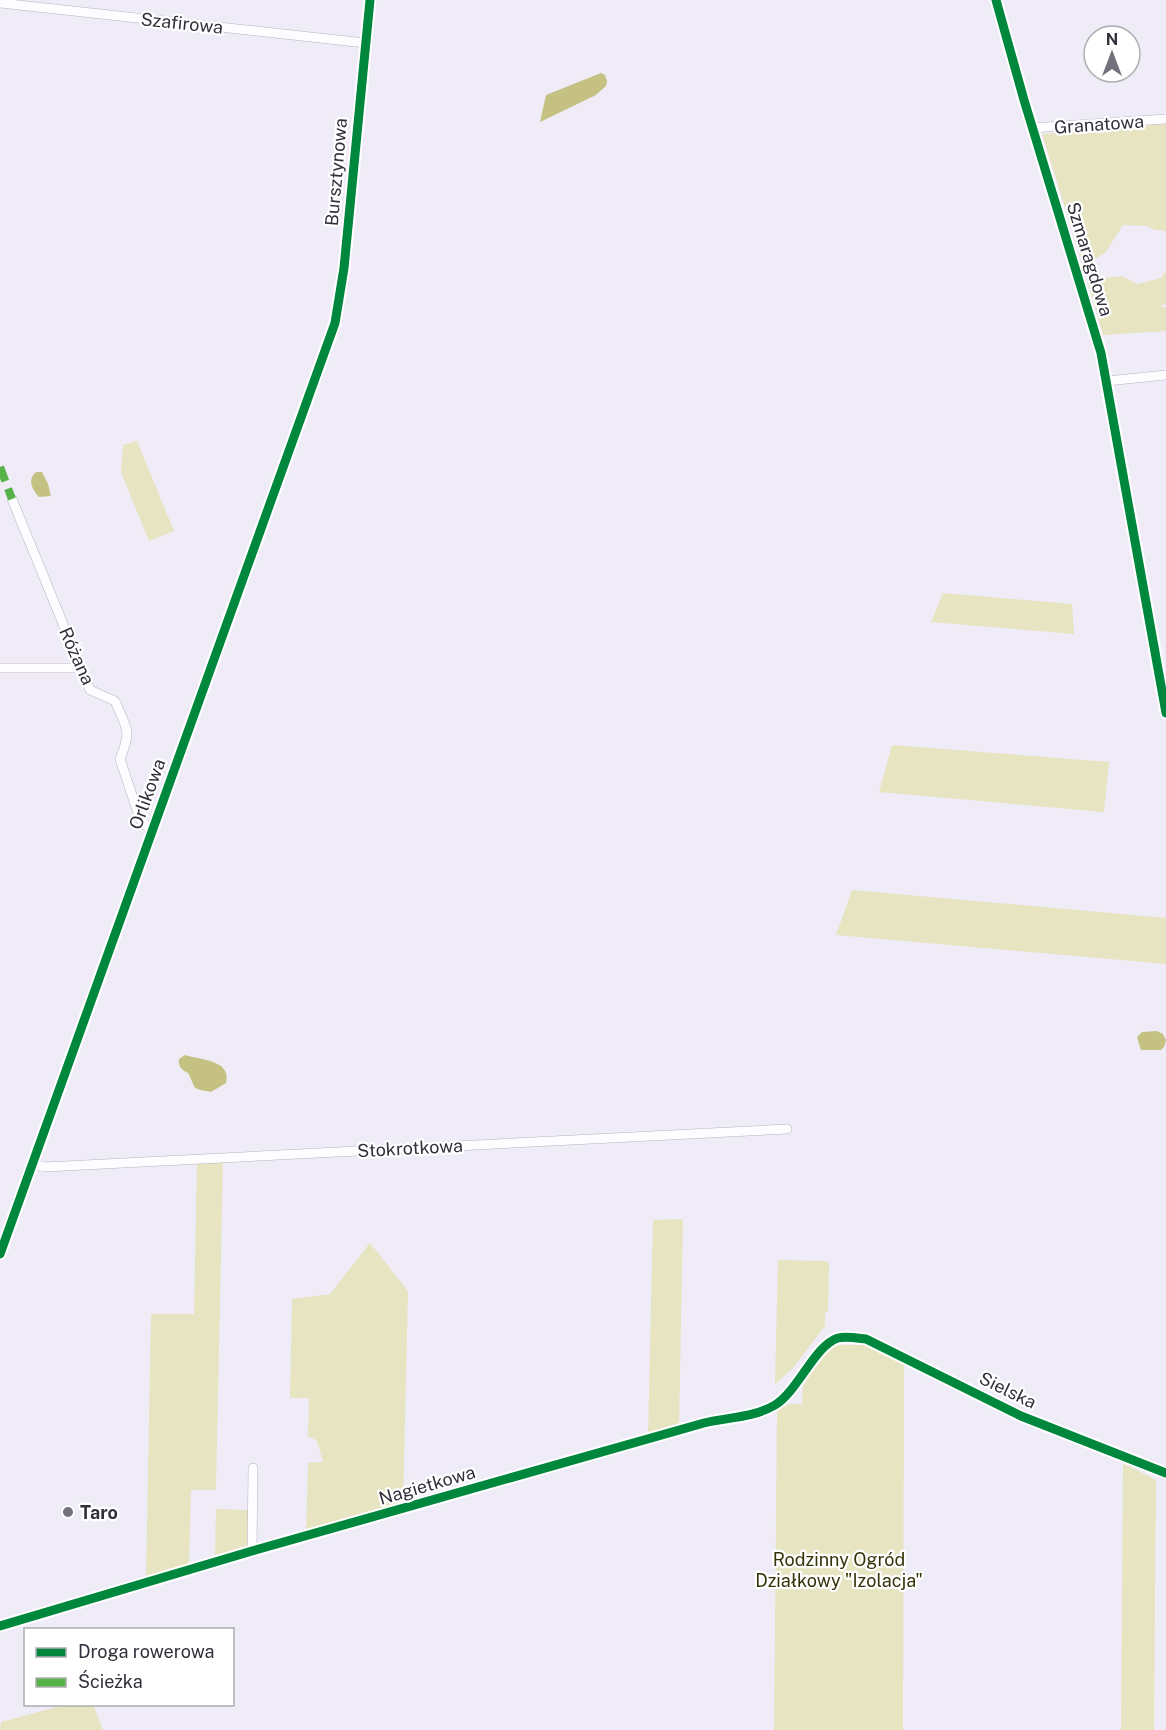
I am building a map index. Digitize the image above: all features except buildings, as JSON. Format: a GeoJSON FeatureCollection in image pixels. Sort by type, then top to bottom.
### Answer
{"type":"FeatureCollection","features":[{"type":"Feature","properties":{"kind":"street","name":"Bursztynowa"},"geometry":{"type":"LineString","coordinates":[[327,345],[340,300],[344,268],[370,0]]}},
{"type":"Feature","properties":{"kind":"street","name":"Szmaragdowa"},"geometry":{"type":"LineString","coordinates":[[996,0],[1032,128],[1101,353],[1166,713]]}},
{"type":"Feature","properties":{"kind":"street","name":"Szafirowa"},"geometry":{"type":"LineString","coordinates":[[0,3],[365,43]]}},
{"type":"Feature","properties":{"kind":"street","name":"Granatowa"},"geometry":{"type":"LineString","coordinates":[[1032,128],[1166,119]]}},
{"type":"Feature","properties":{"kind":"street","name":"Orlikowa"},"geometry":{"type":"LineString","coordinates":[[0,1254],[327,345]]}},
{"type":"Feature","properties":{"kind":"street"},"geometry":{"type":"LineString","coordinates":[[1107,381],[1166,375]]}},
{"type":"Feature","properties":{"kind":"street","name":"Różana"},"geometry":{"type":"LineString","coordinates":[[12,499],[90,690],[115,701],[127,727],[128,739],[120,759],[140,819],[152,831]]}},
{"type":"Feature","properties":{"kind":"street"},"geometry":{"type":"LineString","coordinates":[[0,668],[80,668]]}},
{"type":"Feature","properties":{"kind":"street","name":"Stokrotkowa"},"geometry":{"type":"LineString","coordinates":[[32,1164],[55,1166],[788,1129]]}},
{"type":"Feature","properties":{"kind":"street","name":"Sielska"},"geometry":{"type":"LineString","coordinates":[[837,1339],[866,1339],[1021,1416],[1166,1473]]}},
{"type":"Feature","properties":{"kind":"street","name":"Nagietkowa"},"geometry":{"type":"LineString","coordinates":[[0,1626],[252,1551],[712,1421],[760,1412],[777,1404],[787,1395],[829,1343],[837,1339]]}},
{"type":"Feature","properties":{"kind":"street"},"geometry":{"type":"LineString","coordinates":[[252,1551],[254,1468]]}},
{"type":"Feature","properties":{"kind":"green space"},"geometry":{"type":"Polygon","coordinates":[[[1166,124],[1166,231],[1155,230],[1147,226],[1123,225],[1105,253],[1083,266],[1042,134],[1166,124]]]}},
{"type":"Feature","properties":{"kind":"green space"},"geometry":{"type":"Polygon","coordinates":[[[1166,271],[1166,303],[1159,307],[1166,307],[1166,331],[1103,335],[1087,280],[1122,276],[1137,284],[1161,278],[1166,271]]]}},
{"type":"Feature","properties":{"kind":"green space"},"geometry":{"type":"Polygon","coordinates":[[[137,441],[174,531],[149,541],[121,472],[123,445],[137,441]]]}},
{"type":"Feature","properties":{"kind":"green space"},"geometry":{"type":"Polygon","coordinates":[[[943,593],[1072,604],[1074,634],[931,622],[943,593]]]}},
{"type":"Feature","properties":{"kind":"green space"},"geometry":{"type":"Polygon","coordinates":[[[892,745],[1109,762],[1104,812],[879,792],[892,745]]]}},
{"type":"Feature","properties":{"kind":"green space"},"geometry":{"type":"Polygon","coordinates":[[[852,890],[1166,918],[1166,964],[836,935],[852,890]]]}},
{"type":"Feature","properties":{"kind":"green space"},"geometry":{"type":"Polygon","coordinates":[[[197,1161],[223,1161],[216,1490],[191,1490],[189,1565],[146,1578],[151,1314],[194,1314],[197,1161]]]}},
{"type":"Feature","properties":{"kind":"green space"},"geometry":{"type":"Polygon","coordinates":[[[683,1219],[679,1427],[648,1436],[653,1220],[683,1219]]]}},
{"type":"Feature","properties":{"kind":"green space"},"geometry":{"type":"Polygon","coordinates":[[[370,1243],[408,1291],[403,1506],[306,1533],[308,1463],[323,1462],[317,1441],[308,1436],[309,1398],[290,1398],[292,1299],[330,1294],[370,1243]]]}},
{"type":"Feature","properties":{"kind":"green space"},"geometry":{"type":"Polygon","coordinates":[[[778,1260],[829,1263],[828,1312],[825,1313],[825,1326],[793,1368],[775,1384],[778,1260]]]}},
{"type":"Feature","properties":{"kind":"green space","name":"Rodzinny Ogród Działkowy \"Izolacja\""},"geometry":{"type":"Polygon","coordinates":[[[833,1345],[867,1345],[904,1364],[903,1730],[774,1730],[777,1409],[789,1404],[802,1404],[803,1382],[833,1345]]]}},
{"type":"Feature","properties":{"kind":"green space"},"geometry":{"type":"Polygon","coordinates":[[[1123,1463],[1156,1480],[1154,1730],[1121,1730],[1123,1463]]]}},
{"type":"Feature","properties":{"kind":"green space"},"geometry":{"type":"Polygon","coordinates":[[[216,1509],[248,1510],[247,1549],[215,1558],[216,1509]]]}},
{"type":"Feature","properties":{"kind":"green space"},"geometry":{"type":"Polygon","coordinates":[[[61,1706],[93,1706],[103,1730],[0,1730],[1,1722],[61,1706]]]}},
{"type":"Feature","properties":{"kind":"shaded area"},"geometry":{"type":"Polygon","coordinates":[[[601,73],[605,75],[606,86],[596,95],[540,122],[546,95],[601,73]]]}},
{"type":"Feature","properties":{"kind":"shaded area"},"geometry":{"type":"Polygon","coordinates":[[[36,472],[42,472],[51,496],[39,497],[34,491],[31,481],[36,472]]]}},
{"type":"Feature","properties":{"kind":"shaded area"},"geometry":{"type":"Polygon","coordinates":[[[1157,1031],[1163,1034],[1166,1040],[1164,1047],[1161,1050],[1141,1050],[1137,1037],[1142,1032],[1157,1031]]]}},
{"type":"Feature","properties":{"kind":"shaded area"},"geometry":{"type":"Polygon","coordinates":[[[185,1055],[220,1065],[227,1075],[226,1083],[211,1092],[197,1089],[188,1073],[180,1066],[179,1059],[185,1055]]]}},
{"type":"Feature","properties":{"kind":"marked path"},"geometry":{"type":"LineString","coordinates":[[0,467],[12,499]]}},
{"type":"Feature","properties":{"kind":"cycle path"},"geometry":{"type":"LineString","coordinates":[[0,1254],[335,323],[344,268],[370,0]]}},
{"type":"Feature","properties":{"kind":"cycle path"},"geometry":{"type":"LineString","coordinates":[[996,0],[1101,353],[1166,713]]}},
{"type":"Feature","properties":{"kind":"cycle path"},"geometry":{"type":"LineString","coordinates":[[0,1626],[252,1551],[704,1423],[740,1417],[767,1409],[775,1405],[791,1390],[822,1349],[841,1337],[866,1339],[1021,1416],[1166,1473]]}},
{"type":"Feature","properties":{"kind":"place","name":"Taro"},"geometry":{"type":"Point","coordinates":[68,1512]}}]}
